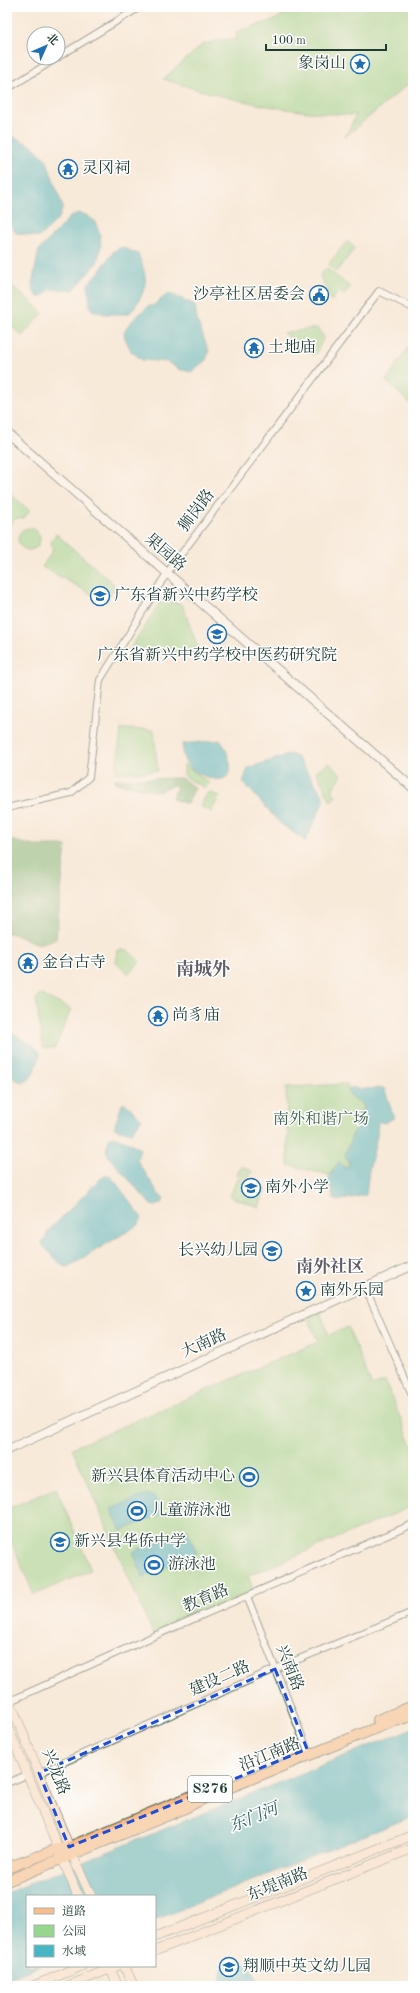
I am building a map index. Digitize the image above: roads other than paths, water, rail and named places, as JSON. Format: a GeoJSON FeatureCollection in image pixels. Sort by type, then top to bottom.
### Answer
{"type":"FeatureCollection","features":[{"type":"Feature","properties":{"kind":"main road","name":"兴龙路"},"geometry":{"type":"LineString","coordinates":[[8,1697],[72,1855],[91,1895]]}},
{"type":"Feature","properties":{"kind":"main road","name":"沿江南路"},"geometry":{"type":"LineString","coordinates":[[7,1881],[63,1862],[72,1855],[307,1749],[413,1706]]}},
{"type":"Feature","properties":{"kind":"main road","name":"沿江南路"},"geometry":{"type":"LineString","coordinates":[[7,1868],[58,1849],[72,1855],[183,1809],[211,1795],[386,1724],[413,1715]]}},
{"type":"Feature","properties":{"kind":"main road","name":"兴龙路"},"geometry":{"type":"LineString","coordinates":[[7,1725],[78,1895]]}},
{"type":"Feature","properties":{"kind":"main road","name":"东堤南路"},"geometry":{"type":"LineString","coordinates":[[156,1937],[413,1835]]}},
{"type":"Feature","properties":{"kind":"main road","name":"东堤南路"},"geometry":{"type":"LineString","coordinates":[[156,1951],[413,1848]]}},
{"type":"Feature","properties":{"kind":"main road"},"geometry":{"type":"LineString","coordinates":[[33,1986],[80,1967]]}},
{"type":"Feature","properties":{"kind":"main road"},"geometry":{"type":"LineString","coordinates":[[68,1986],[112,1967],[118,1986]]}},
{"type":"Feature","properties":{"kind":"main road"},"geometry":{"type":"LineString","coordinates":[[124,1967],[134,1986]]}},
{"type":"Feature","properties":{"kind":"street"},"geometry":{"type":"LineString","coordinates":[[66,53],[140,7]]}},
{"type":"Feature","properties":{"kind":"street"},"geometry":{"type":"LineString","coordinates":[[7,89],[45,66]]}},
{"type":"Feature","properties":{"kind":"street","name":"狮岗路"},"geometry":{"type":"LineString","coordinates":[[7,808],[71,793],[89,777],[100,680],[167,572],[379,291],[413,308]]}},
{"type":"Feature","properties":{"kind":"street","name":"果园路"},"geometry":{"type":"LineString","coordinates":[[7,433],[413,788]]}},
{"type":"Feature","properties":{"kind":"street","name":"大南路"},"geometry":{"type":"LineString","coordinates":[[7,1450],[413,1265]]}},
{"type":"Feature","properties":{"kind":"street"},"geometry":{"type":"LineString","coordinates":[[365,1287],[413,1397]]}},
{"type":"Feature","properties":{"kind":"street","name":"教育路"},"geometry":{"type":"LineString","coordinates":[[8,1697],[413,1524]]}},
{"type":"Feature","properties":{"kind":"street","name":"兴南路"},"geometry":{"type":"LineString","coordinates":[[247,1596],[307,1749]]}},
{"type":"Feature","properties":{"kind":"street","name":"建设二路"},"geometry":{"type":"LineString","coordinates":[[39,1773],[275,1669],[413,1612]]}},
{"type":"Feature","properties":{"kind":"street"},"geometry":{"type":"LineString","coordinates":[[7,1783],[27,1775]]}},
{"type":"Feature","properties":{"kind":"water"},"geometry":{"type":"Polygon","coordinates":[[[7,134],[33,146],[46,159],[63,207],[59,218],[39,237],[16,233],[7,221],[7,134]]]}},
{"type":"Feature","properties":{"kind":"water"},"geometry":{"type":"Polygon","coordinates":[[[78,213],[86,215],[95,221],[100,235],[101,246],[98,261],[74,290],[51,289],[39,298],[33,291],[32,284],[39,250],[70,217],[78,213]]]}},
{"type":"Feature","properties":{"kind":"water"},"geometry":{"type":"Polygon","coordinates":[[[122,247],[138,254],[140,259],[146,281],[141,296],[129,314],[104,314],[92,310],[90,306],[88,284],[99,272],[114,251],[122,247]]]}},
{"type":"Feature","properties":{"kind":"water"},"geometry":{"type":"Polygon","coordinates":[[[169,293],[195,305],[197,320],[209,352],[206,360],[191,372],[178,369],[167,362],[142,360],[131,351],[125,338],[124,333],[128,325],[147,307],[154,305],[169,293]]]}},
{"type":"Feature","properties":{"kind":"water"},"geometry":{"type":"Polygon","coordinates":[[[220,740],[226,749],[229,759],[231,770],[228,776],[221,779],[213,779],[196,772],[188,766],[183,756],[182,744],[220,740]]]}},
{"type":"Feature","properties":{"kind":"water"},"geometry":{"type":"Polygon","coordinates":[[[290,754],[298,758],[324,797],[324,801],[305,841],[280,823],[243,782],[248,768],[290,754]]]}},
{"type":"Feature","properties":{"kind":"water"},"geometry":{"type":"Polygon","coordinates":[[[14,1034],[36,1048],[40,1053],[40,1057],[30,1079],[23,1082],[16,1080],[7,1073],[7,1036],[14,1034]]]}},
{"type":"Feature","properties":{"kind":"water"},"geometry":{"type":"Polygon","coordinates":[[[352,1087],[357,1089],[384,1088],[394,1118],[384,1123],[378,1121],[377,1136],[369,1170],[366,1195],[337,1201],[334,1199],[328,1179],[339,1161],[344,1168],[350,1165],[345,1155],[364,1105],[350,1095],[348,1089],[352,1087]]]}},
{"type":"Feature","properties":{"kind":"water"},"geometry":{"type":"Polygon","coordinates":[[[125,1103],[142,1119],[131,1133],[114,1128],[122,1104],[125,1103]]]}},
{"type":"Feature","properties":{"kind":"water"},"geometry":{"type":"Polygon","coordinates":[[[112,1136],[129,1142],[140,1149],[137,1160],[160,1196],[164,1198],[163,1202],[156,1206],[151,1205],[109,1157],[106,1150],[109,1138],[112,1136]]]}},
{"type":"Feature","properties":{"kind":"water"},"geometry":{"type":"Polygon","coordinates":[[[104,1175],[109,1175],[114,1180],[142,1218],[138,1225],[75,1263],[67,1267],[63,1266],[43,1246],[42,1243],[50,1229],[104,1175]]]}},
{"type":"Feature","properties":{"kind":"water","name":"儿童游泳池"},"geometry":{"type":"Polygon","coordinates":[[[148,1494],[155,1498],[162,1514],[121,1531],[111,1509],[148,1494]]]}},
{"type":"Feature","properties":{"kind":"water","name":"游泳池"},"geometry":{"type":"Polygon","coordinates":[[[187,1529],[197,1553],[143,1577],[133,1552],[187,1529]]]}},
{"type":"Feature","properties":{"kind":"water","name":"东门河"},"geometry":{"type":"Polygon","coordinates":[[[413,1728],[413,1816],[156,1920],[156,1895],[26,1895],[26,1967],[37,1967],[7,1979],[7,1893],[413,1728]]]}},
{"type":"Feature","properties":{"kind":"water"},"geometry":{"type":"Polygon","coordinates":[[[232,1960],[246,1965],[252,1970],[258,1983],[256,1986],[227,1986],[221,1981],[222,1968],[226,1963],[232,1960]]]}},
{"type":"Feature","properties":{"kind":"place","name":"象岗山"},"geometry":{"type":"Point","coordinates":[360,64]}},
{"type":"Feature","properties":{"kind":"place","name":"灵冈祠"},"geometry":{"type":"Point","coordinates":[68,169]}},
{"type":"Feature","properties":{"kind":"place","name":"沙亭社区居委会"},"geometry":{"type":"Point","coordinates":[319,295]}},
{"type":"Feature","properties":{"kind":"place","name":"土地庙"},"geometry":{"type":"Point","coordinates":[254,348]}},
{"type":"Feature","properties":{"kind":"place","name":"广东省新兴中药学校"},"geometry":{"type":"Point","coordinates":[100,596]}},
{"type":"Feature","properties":{"kind":"place","name":"广东省新兴中药学校中医药研究院"},"geometry":{"type":"Point","coordinates":[217,634]}},
{"type":"Feature","properties":{"kind":"place","name":"金台古寺"},"geometry":{"type":"Point","coordinates":[28,963]}},
{"type":"Feature","properties":{"kind":"place","name":"尚豸庙"},"geometry":{"type":"Point","coordinates":[158,1016]}},
{"type":"Feature","properties":{"kind":"place","name":"南外小学"},"geometry":{"type":"Point","coordinates":[251,1188]}},
{"type":"Feature","properties":{"kind":"place","name":"长兴幼儿园"},"geometry":{"type":"Point","coordinates":[272,1251]}},
{"type":"Feature","properties":{"kind":"place","name":"南外乐园"},"geometry":{"type":"Point","coordinates":[306,1291]}},
{"type":"Feature","properties":{"kind":"place","name":"新兴县体育活动中心"},"geometry":{"type":"Point","coordinates":[249,1477]}},
{"type":"Feature","properties":{"kind":"place","name":"儿童游泳池"},"geometry":{"type":"Point","coordinates":[137,1511]}},
{"type":"Feature","properties":{"kind":"place","name":"新兴县华侨中学"},"geometry":{"type":"Point","coordinates":[60,1542]}},
{"type":"Feature","properties":{"kind":"place","name":"游泳池"},"geometry":{"type":"Point","coordinates":[154,1565]}},
{"type":"Feature","properties":{"kind":"place","name":"翔顺中英文幼儿园"},"geometry":{"type":"Point","coordinates":[229,1967]}},
{"type":"Feature","properties":{"kind":"district","name":"南城外"},"geometry":{"type":"Point","coordinates":[203,970]}},
{"type":"Feature","properties":{"kind":"district","name":"南外社区"},"geometry":{"type":"Point","coordinates":[330,1267]}},
{"type":"Feature","properties":{"kind":"park label","name":"南外和谐广场"},"geometry":{"type":"Point","coordinates":[321,1120]}}]}
